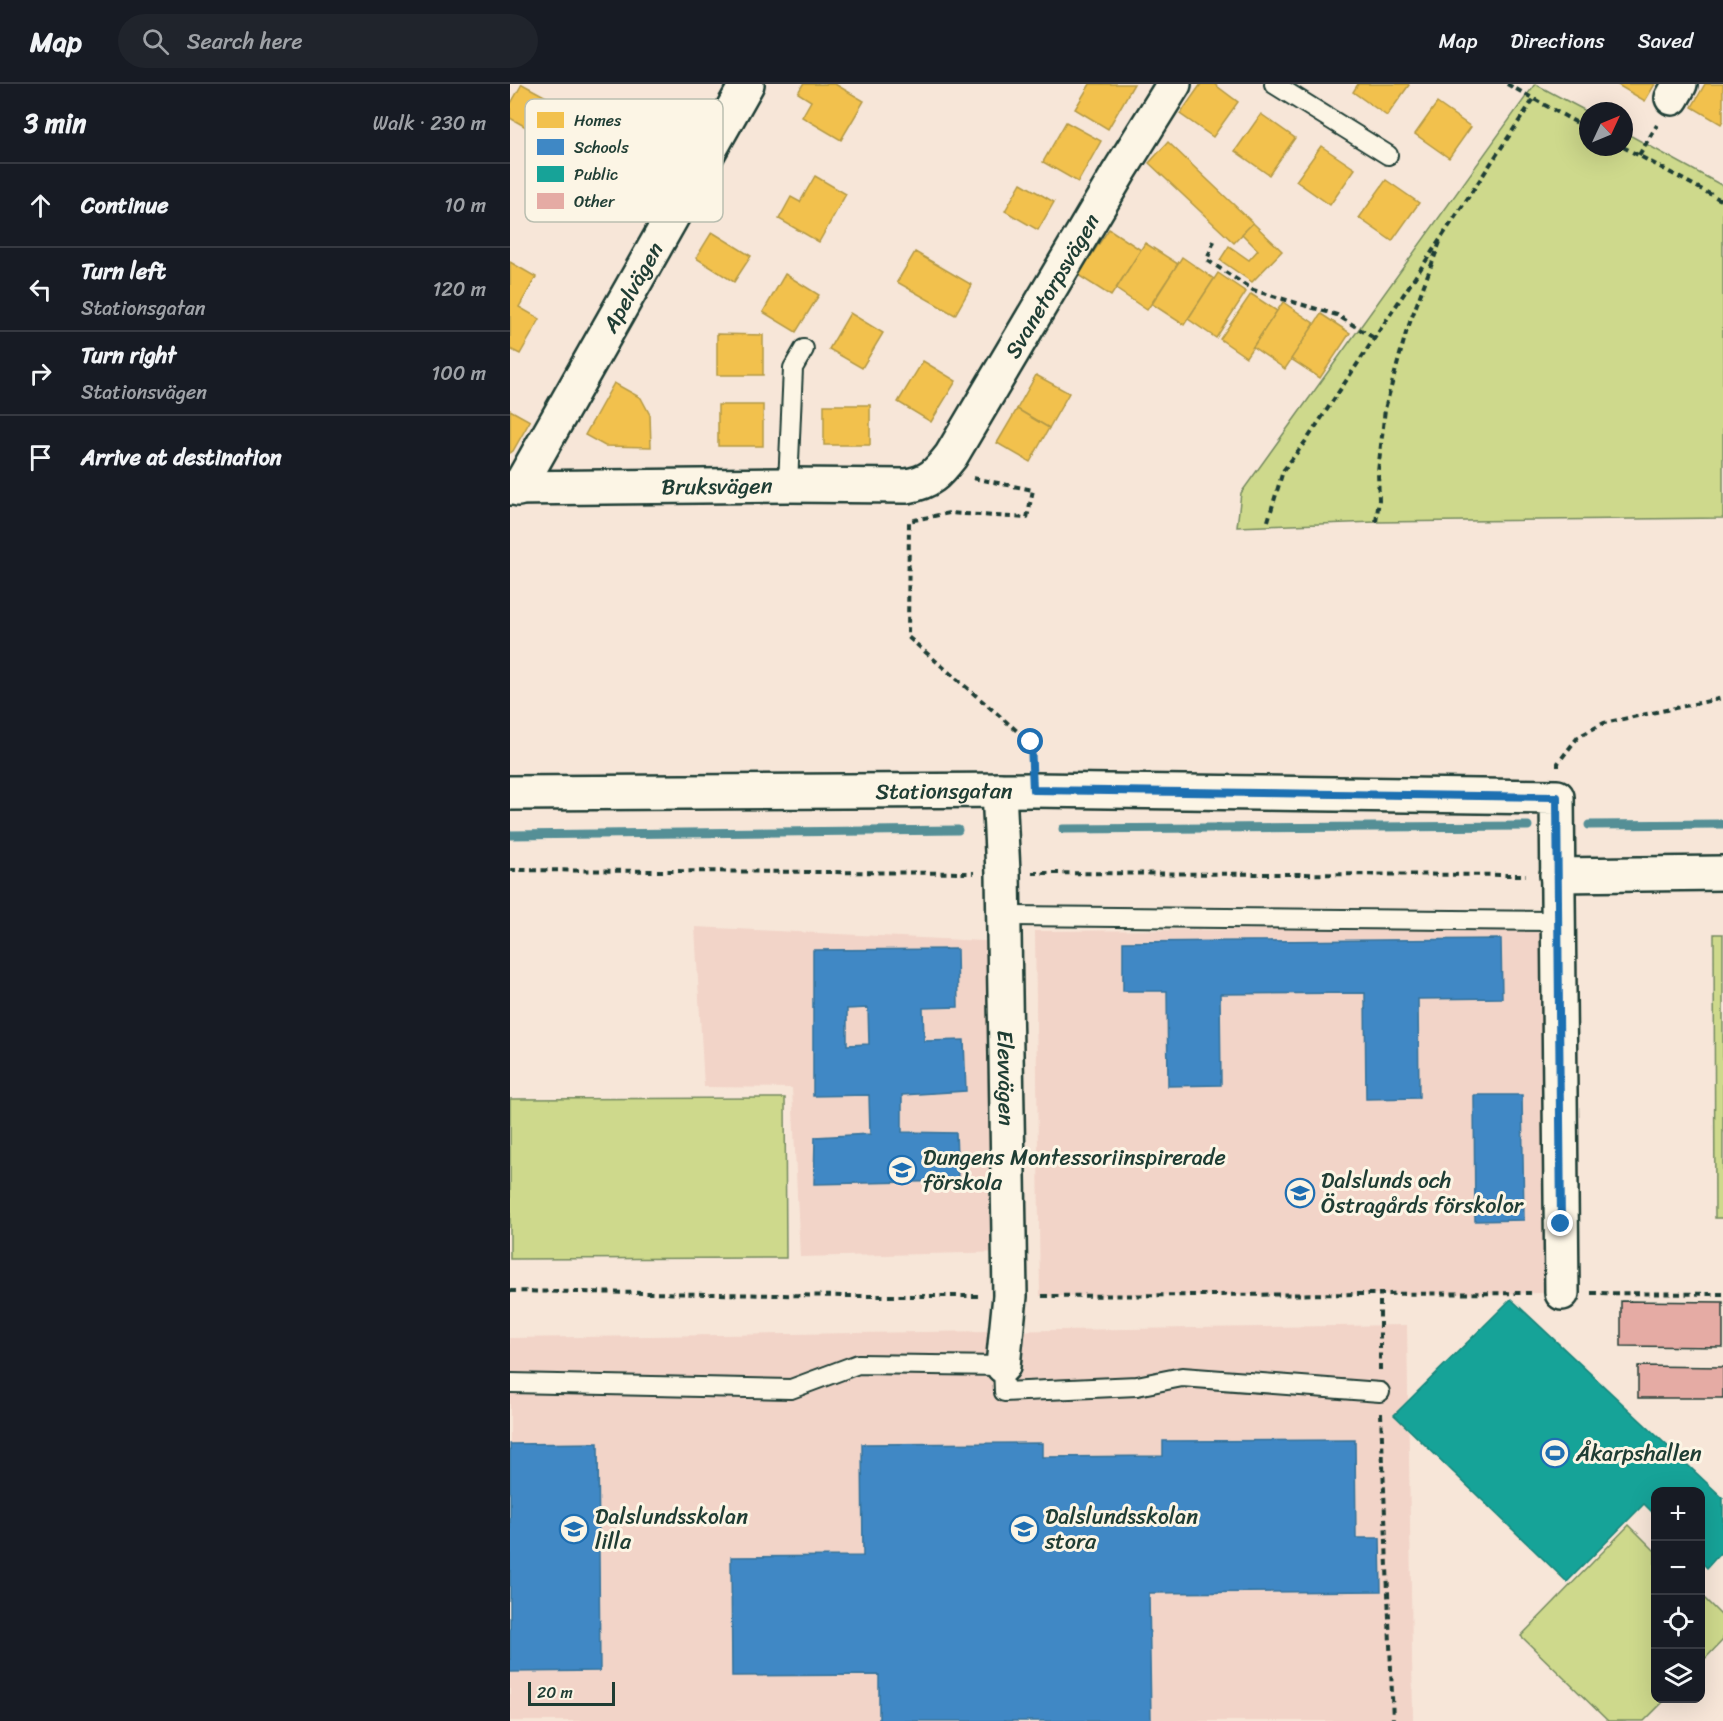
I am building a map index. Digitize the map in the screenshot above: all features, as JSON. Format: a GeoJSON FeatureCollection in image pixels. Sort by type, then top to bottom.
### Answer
{"type":"FeatureCollection","features":[{"type":"Feature","properties":{"kind":"street","name":"Apelvägen"},"geometry":{"type":"LineString","coordinates":[[723,126],[747,84]]}},
{"type":"Feature","properties":{"kind":"street","name":"Svanetorpsvägen"},"geometry":{"type":"LineString","coordinates":[[931,477],[951,456],[1119,172],[1174,84]]}},
{"type":"Feature","properties":{"kind":"street","name":"Apelvägen"},"geometry":{"type":"LineString","coordinates":[[514,488],[667,222]]}},
{"type":"Feature","properties":{"kind":"street","name":"Bruksvägen"},"geometry":{"type":"LineString","coordinates":[[514,488],[907,486],[931,477]]}},
{"type":"Feature","properties":{"kind":"street","name":"Elevvägen"},"geometry":{"type":"LineString","coordinates":[[999,790],[1004,916],[1010,1296],[1004,1366]]}},
{"type":"Feature","properties":{"kind":"street","name":"Stationsgatan"},"geometry":{"type":"LineString","coordinates":[[510,793],[1033,790],[1557,797]]}},
{"type":"Feature","properties":{"kind":"street"},"geometry":{"type":"LineString","coordinates":[[1557,797],[1562,1293]]}},
{"type":"Feature","properties":{"kind":"street"},"geometry":{"type":"LineString","coordinates":[[1557,875],[1723,873]]}},
{"type":"Feature","properties":{"kind":"lane"},"geometry":{"type":"LineString","coordinates":[[1274,84],[1388,155]]}},
{"type":"Feature","properties":{"kind":"lane"},"geometry":{"type":"LineString","coordinates":[[788,485],[793,368],[804,349]]}},
{"type":"Feature","properties":{"kind":"lane"},"geometry":{"type":"LineString","coordinates":[[1004,916],[1557,921]]}},
{"type":"Feature","properties":{"kind":"lane"},"geometry":{"type":"LineString","coordinates":[[510,1383],[791,1389],[858,1365],[1004,1366],[1004,1392],[1137,1386],[1182,1377],[1380,1392]]}},
{"type":"Feature","properties":{"kind":"path"},"geometry":{"type":"LineString","coordinates":[[1507,84],[1579,124]]}},
{"type":"Feature","properties":{"kind":"path"},"geometry":{"type":"LineString","coordinates":[[1268,521],[1283,471],[1533,100]]}},
{"type":"Feature","properties":{"kind":"path"},"geometry":{"type":"LineString","coordinates":[[1633,152],[1723,201]]}},
{"type":"Feature","properties":{"kind":"path"},"geometry":{"type":"LineString","coordinates":[[1376,522],[1379,500],[1377,472],[1385,409],[1406,333],[1442,235]]}},
{"type":"Feature","properties":{"kind":"path"},"geometry":{"type":"LineString","coordinates":[[1214,242],[1207,260],[1253,290],[1337,315],[1374,338]]}},
{"type":"Feature","properties":{"kind":"path"},"geometry":{"type":"LineString","coordinates":[[931,477],[1033,490],[1027,518],[949,513],[909,521],[908,637],[1031,742],[1033,790]]}},
{"type":"Feature","properties":{"kind":"path"},"geometry":{"type":"LineString","coordinates":[[1557,797],[1558,763],[1578,737],[1604,723],[1723,698]]}},
{"type":"Feature","properties":{"kind":"path"},"geometry":{"type":"LineString","coordinates":[[1562,1293],[1723,1294]]}},
{"type":"Feature","properties":{"kind":"path"},"geometry":{"type":"LineString","coordinates":[[1380,1294],[1380,1392],[1394,1721]]}},
{"type":"Feature","properties":{"kind":"shaded area","name":"Dungens Montessoriinspirerade förskola"},"geometry":{"type":"Polygon","coordinates":[[[695,927],[1004,942],[1009,1252],[800,1257],[792,1088],[704,1087],[695,927]]]}},
{"type":"Feature","properties":{"kind":"shaded area","name":"Dalslunds och Östragårds förskolor"},"geometry":{"type":"Polygon","coordinates":[[[1557,927],[1562,1293],[1040,1296],[1035,931],[1557,927]]]}},
{"type":"Feature","properties":{"kind":"shaded area","name":"Dalslundsskolan stora"},"geometry":{"type":"Polygon","coordinates":[[[1407,1325],[1413,1721],[510,1721],[510,1338],[1407,1325]]]}},
{"type":"Feature","properties":{"kind":"green space"},"geometry":{"type":"Polygon","coordinates":[[[1535,84],[1579,107],[1579,156],[1633,156],[1633,137],[1723,186],[1723,518],[1376,522],[1237,527],[1241,493],[1535,84]]]}},
{"type":"Feature","properties":{"kind":"green space"},"geometry":{"type":"Polygon","coordinates":[[[1714,934],[1723,934],[1723,1218],[1715,1218],[1714,934]]]}},
{"type":"Feature","properties":{"kind":"green space"},"geometry":{"type":"Polygon","coordinates":[[[785,1098],[786,1258],[510,1259],[510,1099],[785,1098]]]}},
{"type":"Feature","properties":{"kind":"green space"},"geometry":{"type":"Polygon","coordinates":[[[1629,1525],[1651,1547],[1651,1703],[1662,1703],[1644,1721],[1608,1721],[1521,1636],[1629,1525]]]}},
{"type":"Feature","properties":{"kind":"green space"},"geometry":{"type":"Polygon","coordinates":[[[1705,1599],[1723,1617],[1723,1640],[1705,1659],[1705,1599]]]}},
{"type":"Feature","properties":{"kind":"building: Homes"},"geometry":{"type":"Polygon","coordinates":[[[522,84],[550,99],[525,99],[525,127],[510,118],[510,105],[522,84]]]}},
{"type":"Feature","properties":{"kind":"building: Homes"},"geometry":{"type":"Polygon","coordinates":[[[803,84],[835,84],[864,101],[841,140],[802,117],[811,101],[798,93],[803,84]]]}},
{"type":"Feature","properties":{"kind":"building: Homes"},"geometry":{"type":"Polygon","coordinates":[[[1090,84],[1134,84],[1108,129],[1075,109],[1090,84]]]}},
{"type":"Feature","properties":{"kind":"building: Homes"},"geometry":{"type":"Polygon","coordinates":[[[1201,84],[1214,84],[1238,102],[1213,137],[1180,114],[1201,84]]]}},
{"type":"Feature","properties":{"kind":"building: Homes"},"geometry":{"type":"Polygon","coordinates":[[[1358,84],[1409,85],[1387,116],[1353,92],[1358,84]]]}},
{"type":"Feature","properties":{"kind":"building: Homes"},"geometry":{"type":"Polygon","coordinates":[[[1616,84],[1655,84],[1645,101],[1616,84]]]}},
{"type":"Feature","properties":{"kind":"building: Homes"},"geometry":{"type":"Polygon","coordinates":[[[1705,84],[1723,84],[1721,124],[1692,107],[1705,84]]]}},
{"type":"Feature","properties":{"kind":"building: Homes"},"geometry":{"type":"Polygon","coordinates":[[[1437,103],[1471,127],[1449,158],[1415,134],[1437,103]]]}},
{"type":"Feature","properties":{"kind":"building: Homes"},"geometry":{"type":"Polygon","coordinates":[[[1261,114],[1295,138],[1269,175],[1235,151],[1261,114]]]}},
{"type":"Feature","properties":{"kind":"building: Homes"},"geometry":{"type":"Polygon","coordinates":[[[1066,122],[1101,141],[1078,182],[1043,162],[1066,122]]]}},
{"type":"Feature","properties":{"kind":"building: Homes"},"geometry":{"type":"Polygon","coordinates":[[[1168,142],[1253,223],[1234,243],[1149,163],[1168,142]]]}},
{"type":"Feature","properties":{"kind":"building: Homes"},"geometry":{"type":"Polygon","coordinates":[[[1321,146],[1355,169],[1330,205],[1296,181],[1321,146]]]}},
{"type":"Feature","properties":{"kind":"building: Homes"},"geometry":{"type":"Polygon","coordinates":[[[815,176],[846,194],[819,242],[779,219],[791,197],[800,202],[815,176]]]}},
{"type":"Feature","properties":{"kind":"building: Homes"},"geometry":{"type":"Polygon","coordinates":[[[1386,180],[1419,203],[1392,241],[1359,218],[1386,180]]]}},
{"type":"Feature","properties":{"kind":"building: Homes"},"geometry":{"type":"Polygon","coordinates":[[[1021,183],[1054,202],[1038,230],[1005,211],[1021,183]]]}},
{"type":"Feature","properties":{"kind":"building: Homes"},"geometry":{"type":"Polygon","coordinates":[[[1253,223],[1282,251],[1252,282],[1220,260],[1229,246],[1249,260],[1258,250],[1242,234],[1253,223]]]}},
{"type":"Feature","properties":{"kind":"building: Homes"},"geometry":{"type":"Polygon","coordinates":[[[1109,229],[1141,250],[1111,296],[1078,275],[1109,229]]]}},
{"type":"Feature","properties":{"kind":"building: Homes"},"geometry":{"type":"Polygon","coordinates":[[[712,232],[751,256],[734,282],[696,258],[712,232]]]}},
{"type":"Feature","properties":{"kind":"building: Homes"},"geometry":{"type":"Polygon","coordinates":[[[1145,243],[1178,264],[1147,310],[1116,289],[1145,243]]]}},
{"type":"Feature","properties":{"kind":"building: Homes"},"geometry":{"type":"Polygon","coordinates":[[[915,252],[972,285],[955,315],[897,282],[915,252]]]}},
{"type":"Feature","properties":{"kind":"building: Homes"},"geometry":{"type":"Polygon","coordinates":[[[1182,257],[1214,279],[1184,325],[1152,304],[1182,257]]]}},
{"type":"Feature","properties":{"kind":"building: Homes"},"geometry":{"type":"Polygon","coordinates":[[[510,262],[536,277],[519,307],[540,319],[520,354],[510,349],[510,262]]]}},
{"type":"Feature","properties":{"kind":"building: Homes"},"geometry":{"type":"Polygon","coordinates":[[[1218,273],[1246,292],[1216,338],[1188,319],[1218,273]]]}},
{"type":"Feature","properties":{"kind":"building: Homes"},"geometry":{"type":"Polygon","coordinates":[[[785,274],[819,295],[796,332],[763,312],[785,274]]]}},
{"type":"Feature","properties":{"kind":"building: Homes"},"geometry":{"type":"Polygon","coordinates":[[[1251,294],[1277,311],[1246,357],[1220,339],[1251,294]]]}},
{"type":"Feature","properties":{"kind":"building: Homes"},"geometry":{"type":"Polygon","coordinates":[[[1283,302],[1315,324],[1285,369],[1253,347],[1283,302]]]}},
{"type":"Feature","properties":{"kind":"building: Homes"},"geometry":{"type":"Polygon","coordinates":[[[850,313],[883,333],[862,368],[829,349],[850,313]]]}},
{"type":"Feature","properties":{"kind":"building: Homes"},"geometry":{"type":"Polygon","coordinates":[[[1321,314],[1350,333],[1320,378],[1291,359],[1321,314]]]}},
{"type":"Feature","properties":{"kind":"building: Homes"},"geometry":{"type":"Polygon","coordinates":[[[717,334],[763,335],[763,375],[717,375],[717,334]]]}},
{"type":"Feature","properties":{"kind":"building: Homes"},"geometry":{"type":"Polygon","coordinates":[[[923,361],[956,381],[931,422],[898,402],[923,361]]]}},
{"type":"Feature","properties":{"kind":"building: Homes"},"geometry":{"type":"Polygon","coordinates":[[[1036,375],[1069,393],[1049,428],[1017,409],[1036,375]]]}},
{"type":"Feature","properties":{"kind":"building: Homes"},"geometry":{"type":"Polygon","coordinates":[[[614,383],[641,398],[650,415],[651,447],[605,446],[585,435],[614,383]]]}},
{"type":"Feature","properties":{"kind":"building: Homes"},"geometry":{"type":"Polygon","coordinates":[[[718,405],[763,405],[763,446],[718,446],[718,405]]]}},
{"type":"Feature","properties":{"kind":"building: Homes"},"geometry":{"type":"Polygon","coordinates":[[[824,405],[870,405],[870,445],[824,445],[824,405]]]}},
{"type":"Feature","properties":{"kind":"building: Homes"},"geometry":{"type":"Polygon","coordinates":[[[1017,409],[1049,428],[1030,462],[997,443],[1017,409]]]}},
{"type":"Feature","properties":{"kind":"building: Homes"},"geometry":{"type":"Polygon","coordinates":[[[510,410],[530,421],[510,453],[510,410]]]}},
{"type":"Feature","properties":{"kind":"building: Schools"},"geometry":{"type":"Polygon","coordinates":[[[1501,939],[1502,998],[1418,999],[1419,1098],[1366,1099],[1365,993],[1220,994],[1221,1085],[1168,1086],[1167,991],[1123,991],[1123,942],[1501,939]]]}},
{"type":"Feature","properties":{"kind":"building: Schools"},"geometry":{"type":"Polygon","coordinates":[[[957,949],[958,1007],[923,1008],[924,1041],[964,1040],[966,1091],[902,1095],[902,1132],[956,1133],[958,1181],[814,1184],[815,1137],[870,1134],[869,1095],[813,1096],[813,950],[957,949]],[[868,1008],[847,1009],[847,1045],[869,1044],[868,1008]]]}},
{"type":"Feature","properties":{"kind":"building: Schools"},"geometry":{"type":"Polygon","coordinates":[[[1474,1095],[1522,1095],[1524,1220],[1475,1221],[1474,1095]]]}},
{"type":"Feature","properties":{"kind":"building: Schools"},"geometry":{"type":"Polygon","coordinates":[[[1355,1440],[1356,1538],[1380,1538],[1381,1591],[1149,1593],[1151,1721],[879,1721],[879,1675],[732,1676],[731,1557],[863,1556],[862,1444],[1042,1443],[1042,1457],[1163,1456],[1163,1441],[1355,1440]]]}},
{"type":"Feature","properties":{"kind":"building: Schools"},"geometry":{"type":"Polygon","coordinates":[[[598,1443],[600,1671],[510,1672],[510,1444],[598,1443]]]}},
{"type":"Feature","properties":{"kind":"building: Public","name":"Åkarpshallen"},"geometry":{"type":"Polygon","coordinates":[[[1511,1299],[1723,1498],[1723,1550],[1707,1568],[1705,1566],[1705,1487],[1651,1487],[1651,1511],[1644,1504],[1567,1582],[1394,1415],[1511,1299]]]}},
{"type":"Feature","properties":{"kind":"building: Other"},"geometry":{"type":"Polygon","coordinates":[[[1621,1301],[1723,1302],[1723,1347],[1621,1346],[1621,1301]]]}},
{"type":"Feature","properties":{"kind":"building: Other"},"geometry":{"type":"Polygon","coordinates":[[[1638,1366],[1723,1367],[1723,1398],[1638,1398],[1638,1366]]]}},
{"type":"Feature","properties":{"kind":"waterway"},"geometry":{"type":"LineString","coordinates":[[1589,825],[1723,824]]}},
{"type":"Feature","properties":{"kind":"waterway"},"geometry":{"type":"LineString","coordinates":[[1063,829],[1528,826]]}},
{"type":"Feature","properties":{"kind":"waterway"},"geometry":{"type":"LineString","coordinates":[[510,835],[958,830]]}},
{"type":"Feature","properties":{"kind":"place","name":"Dungens Montessoriinspirerade förskola"},"geometry":{"type":"Point","coordinates":[902,1170]}},
{"type":"Feature","properties":{"kind":"place","name":"Dalslunds och Östragårds förskolor"},"geometry":{"type":"Point","coordinates":[1300,1193]}},
{"type":"Feature","properties":{"kind":"place","name":"Åkarpshallen"},"geometry":{"type":"Point","coordinates":[1555,1453]}},
{"type":"Feature","properties":{"kind":"place","name":"Dalslundsskolan lilla"},"geometry":{"type":"Point","coordinates":[574,1529]}},
{"type":"Feature","properties":{"kind":"place","name":"Dalslundsskolan stora"},"geometry":{"type":"Point","coordinates":[1024,1529]}},
{"type":"Feature","properties":{"kind":"route"},"geometry":{"type":"LineString","coordinates":[[1031,742],[1033,790],[1557,797],[1561,1224]]}}]}
